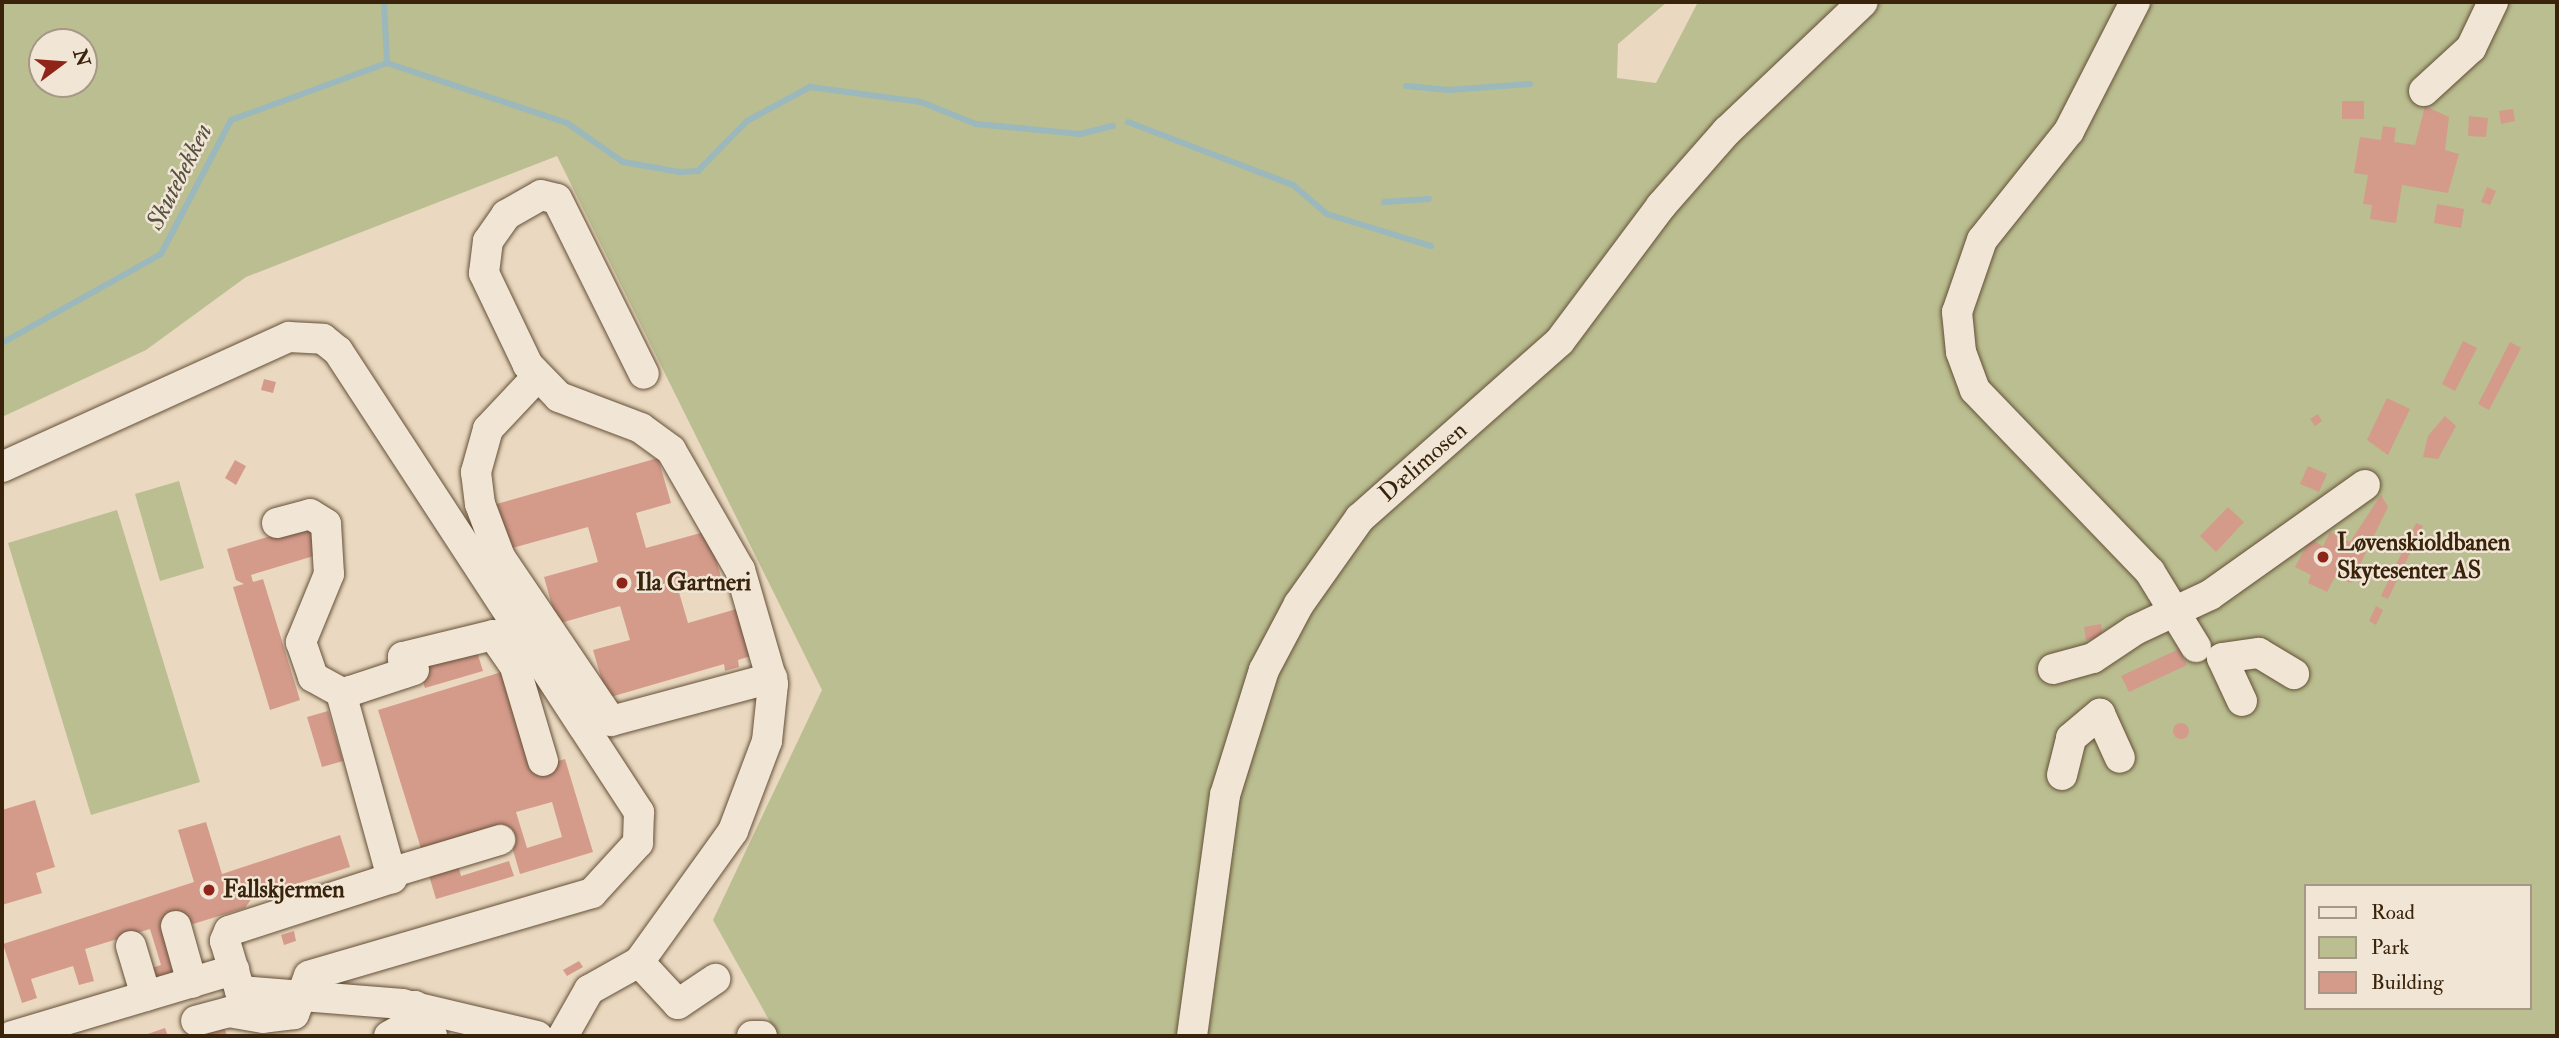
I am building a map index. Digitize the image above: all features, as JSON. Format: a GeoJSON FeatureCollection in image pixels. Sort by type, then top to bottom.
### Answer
{"type":"FeatureCollection","features":[{"type":"Feature","properties":{"kind":"street","name":"Dælimosen"},"geometry":{"type":"LineString","coordinates":[[1192,1036],[1231,772],[1264,670],[1299,604],[1360,518],[1560,341],[1661,206],[1727,131],[1863,2]]}},
{"type":"Feature","properties":{"kind":"street"},"geometry":{"type":"LineString","coordinates":[[2135,2],[2069,131],[1982,240],[1964,276],[1957,312],[1961,352],[1975,390],[2150,572],[2196,647]]}},
{"type":"Feature","properties":{"kind":"street"},"geometry":{"type":"LineString","coordinates":[[2424,91],[2471,48],[2493,2]]}},
{"type":"Feature","properties":{"kind":"street"},"geometry":{"type":"LineString","coordinates":[[563,1036],[589,990],[639,962],[733,831],[767,741],[772,678],[740,570],[671,450],[641,428],[559,397],[536,378],[488,288],[484,256],[506,215],[547,193],[557,199],[644,374]]}},
{"type":"Feature","properties":{"kind":"street"},"geometry":{"type":"LineString","coordinates":[[2,467],[289,337],[323,339],[338,351],[639,812],[638,843],[592,893],[309,976],[298,999],[298,1011],[288,1016],[229,1012],[196,1021]]}},
{"type":"Feature","properties":{"kind":"street"},"geometry":{"type":"LineString","coordinates":[[536,378],[488,429],[476,472],[480,503],[500,557],[611,721],[772,678]]}},
{"type":"Feature","properties":{"kind":"street"},"geometry":{"type":"LineString","coordinates":[[2053,669],[2093,658],[2231,582],[2365,485]]}},
{"type":"Feature","properties":{"kind":"street"},"geometry":{"type":"LineString","coordinates":[[277,523],[310,514],[326,524],[329,574],[301,642],[313,677],[345,695],[393,872]]}},
{"type":"Feature","properties":{"kind":"street"},"geometry":{"type":"LineString","coordinates":[[345,695],[409,672],[403,657],[493,635],[518,674],[543,761]]}},
{"type":"Feature","properties":{"kind":"street"},"geometry":{"type":"LineString","coordinates":[[2242,701],[2222,657],[2259,653],[2294,674]]}},
{"type":"Feature","properties":{"kind":"street"},"geometry":{"type":"LineString","coordinates":[[2062,775],[2071,738],[2100,714],[2120,758]]}},
{"type":"Feature","properties":{"kind":"street"},"geometry":{"type":"LineString","coordinates":[[500,840],[393,872],[388,880],[229,931],[225,941],[243,995],[415,1006],[537,1036]]}},
{"type":"Feature","properties":{"kind":"street"},"geometry":{"type":"LineString","coordinates":[[176,926],[192,983]]}},
{"type":"Feature","properties":{"kind":"street"},"geometry":{"type":"LineString","coordinates":[[131,946],[146,996]]}},
{"type":"Feature","properties":{"kind":"street"},"geometry":{"type":"LineString","coordinates":[[639,962],[678,1004],[715,979]]}},
{"type":"Feature","properties":{"kind":"street"},"geometry":{"type":"LineString","coordinates":[[12,1036],[234,970]]}},
{"type":"Feature","properties":{"kind":"street"},"geometry":{"type":"LineString","coordinates":[[389,1036],[405,1027],[415,1006]]}},
{"type":"Feature","properties":{"kind":"street"},"geometry":{"type":"LineString","coordinates":[[415,1006],[432,1036]]}},
{"type":"Feature","properties":{"kind":"street"},"geometry":{"type":"LineString","coordinates":[[752,1036],[762,1036]]}},
{"type":"Feature","properties":{"kind":"green space"},"geometry":{"type":"Polygon","coordinates":[[[2,2],[1667,2],[1618,44],[1617,78],[1656,83],[1698,2],[2557,2],[2557,1036],[778,1036],[713,920],[822,690],[557,156],[246,277],[146,350],[2,417],[2,2]]]}},
{"type":"Feature","properties":{"kind":"green space"},"geometry":{"type":"Polygon","coordinates":[[[179,481],[204,568],[160,581],[135,494],[179,481]]]}},
{"type":"Feature","properties":{"kind":"green space"},"geometry":{"type":"Polygon","coordinates":[[[117,510],[200,782],[91,815],[8,543],[117,510]]]}},
{"type":"Feature","properties":{"kind":"building"},"geometry":{"type":"Polygon","coordinates":[[[2342,101],[2364,101],[2364,119],[2342,119],[2342,101]]]}},
{"type":"Feature","properties":{"kind":"building"},"geometry":{"type":"Polygon","coordinates":[[[2425,106],[2449,117],[2445,150],[2459,154],[2448,193],[2402,185],[2396,223],[2370,219],[2372,205],[2363,204],[2368,175],[2354,173],[2360,137],[2381,140],[2383,126],[2396,128],[2394,142],[2415,145],[2425,106]]]}},
{"type":"Feature","properties":{"kind":"building"},"geometry":{"type":"Polygon","coordinates":[[[2513,109],[2515,121],[2501,124],[2499,111],[2513,109]]]}},
{"type":"Feature","properties":{"kind":"building"},"geometry":{"type":"Polygon","coordinates":[[[2469,116],[2488,118],[2486,137],[2468,136],[2469,116]]]}},
{"type":"Feature","properties":{"kind":"building"},"geometry":{"type":"Polygon","coordinates":[[[2487,187],[2496,191],[2490,205],[2481,202],[2487,187]]]}},
{"type":"Feature","properties":{"kind":"building"},"geometry":{"type":"Polygon","coordinates":[[[2437,204],[2464,209],[2461,228],[2434,223],[2437,204]]]}},
{"type":"Feature","properties":{"kind":"building"},"geometry":{"type":"Polygon","coordinates":[[[2463,341],[2477,348],[2455,391],[2442,384],[2463,341]]]}},
{"type":"Feature","properties":{"kind":"building"},"geometry":{"type":"Polygon","coordinates":[[[2510,342],[2521,348],[2489,410],[2478,404],[2510,342]]]}},
{"type":"Feature","properties":{"kind":"building"},"geometry":{"type":"Polygon","coordinates":[[[264,379],[276,382],[273,393],[261,390],[264,379]]]}},
{"type":"Feature","properties":{"kind":"building"},"geometry":{"type":"Polygon","coordinates":[[[2387,398],[2410,409],[2388,455],[2367,440],[2387,398]]]}},
{"type":"Feature","properties":{"kind":"building"},"geometry":{"type":"Polygon","coordinates":[[[2318,414],[2322,421],[2315,426],[2310,419],[2318,414]]]}},
{"type":"Feature","properties":{"kind":"building"},"geometry":{"type":"Polygon","coordinates":[[[2445,416],[2456,426],[2438,459],[2423,457],[2428,436],[2445,416]]]}},
{"type":"Feature","properties":{"kind":"building","name":"Ila Gartneri"},"geometry":{"type":"Polygon","coordinates":[[[658,458],[671,503],[636,513],[646,548],[708,531],[721,577],[678,589],[688,623],[740,608],[754,655],[738,660],[739,667],[725,671],[724,664],[607,698],[593,650],[630,640],[620,606],[557,624],[544,577],[598,562],[588,527],[505,550],[493,505],[658,458]]]}},
{"type":"Feature","properties":{"kind":"building"},"geometry":{"type":"Polygon","coordinates":[[[235,460],[246,466],[236,485],[225,478],[235,460]]]}},
{"type":"Feature","properties":{"kind":"building"},"geometry":{"type":"Polygon","coordinates":[[[2308,466],[2327,474],[2319,492],[2300,484],[2308,466]]]}},
{"type":"Feature","properties":{"kind":"building"},"geometry":{"type":"Polygon","coordinates":[[[2381,495],[2388,507],[2351,583],[2336,575],[2327,592],[2308,583],[2311,575],[2295,567],[2310,539],[2323,546],[2330,532],[2350,542],[2381,495]]]}},
{"type":"Feature","properties":{"kind":"building"},"geometry":{"type":"Polygon","coordinates":[[[2228,507],[2244,522],[2216,552],[2200,536],[2228,507]]]}},
{"type":"Feature","properties":{"kind":"building"},"geometry":{"type":"Polygon","coordinates":[[[2416,523],[2423,526],[2388,599],[2381,596],[2416,523]]]}},
{"type":"Feature","properties":{"kind":"building"},"geometry":{"type":"Polygon","coordinates":[[[308,525],[317,555],[251,575],[253,582],[263,579],[300,700],[270,710],[233,587],[244,584],[236,580],[227,549],[308,525]]]}},
{"type":"Feature","properties":{"kind":"building"},"geometry":{"type":"Polygon","coordinates":[[[2376,606],[2383,610],[2376,625],[2369,621],[2376,606]]]}},
{"type":"Feature","properties":{"kind":"building"},"geometry":{"type":"Polygon","coordinates":[[[2101,624],[2103,637],[2086,640],[2084,627],[2101,624]]]}},
{"type":"Feature","properties":{"kind":"building"},"geometry":{"type":"Polygon","coordinates":[[[474,642],[483,671],[425,688],[416,659],[474,642]]]}},
{"type":"Feature","properties":{"kind":"building"},"geometry":{"type":"Polygon","coordinates":[[[2179,649],[2187,665],[2129,692],[2121,676],[2179,649]]]}},
{"type":"Feature","properties":{"kind":"building"},"geometry":{"type":"Polygon","coordinates":[[[505,671],[534,768],[565,759],[593,852],[520,874],[508,833],[424,858],[378,710],[505,671]],[[552,802],[516,812],[527,848],[562,837],[552,802]]]}},
{"type":"Feature","properties":{"kind":"building"},"geometry":{"type":"Polygon","coordinates":[[[328,711],[343,761],[322,767],[307,717],[328,711]]]}},
{"type":"Feature","properties":{"kind":"building"},"geometry":{"type":"Polygon","coordinates":[[[2181,723],[2189,731],[2181,739],[2173,731],[2181,723]]]}},
{"type":"Feature","properties":{"kind":"building"},"geometry":{"type":"Polygon","coordinates":[[[35,800],[55,867],[36,873],[42,893],[2,905],[2,810],[35,800]]]}},
{"type":"Feature","properties":{"kind":"building"},"geometry":{"type":"Polygon","coordinates":[[[206,822],[222,874],[340,835],[350,867],[252,898],[245,908],[193,924],[183,918],[160,925],[172,961],[182,971],[153,980],[149,969],[161,965],[150,929],[85,949],[94,981],[79,985],[73,966],[31,979],[37,998],[22,1003],[3,944],[194,882],[178,830],[206,822]]]}},
{"type":"Feature","properties":{"kind":"building"},"geometry":{"type":"Polygon","coordinates":[[[457,861],[461,876],[509,861],[514,876],[436,899],[427,869],[457,861]]]}},
{"type":"Feature","properties":{"kind":"building"},"geometry":{"type":"Polygon","coordinates":[[[294,931],[296,941],[284,945],[281,935],[294,931]]]}},
{"type":"Feature","properties":{"kind":"building"},"geometry":{"type":"Polygon","coordinates":[[[579,961],[583,967],[567,976],[563,970],[579,961]]]}},
{"type":"Feature","properties":{"kind":"building"},"geometry":{"type":"Polygon","coordinates":[[[223,1024],[227,1036],[186,1036],[223,1024]]]}},
{"type":"Feature","properties":{"kind":"building"},"geometry":{"type":"Polygon","coordinates":[[[165,1028],[168,1036],[142,1036],[165,1028]]]}},
{"type":"Feature","properties":{"kind":"waterway","name":"Skutebekken"},"geometry":{"type":"LineString","coordinates":[[2,343],[161,254],[231,120],[387,63],[384,2]]}},
{"type":"Feature","properties":{"kind":"waterway"},"geometry":{"type":"LineString","coordinates":[[387,63],[567,123],[623,162],[680,172],[698,171],[747,121],[810,87],[921,102],[976,124],[1080,134],[1113,126]]}},
{"type":"Feature","properties":{"kind":"waterway"},"geometry":{"type":"LineString","coordinates":[[1406,86],[1449,90],[1530,84]]}},
{"type":"Feature","properties":{"kind":"waterway"},"geometry":{"type":"LineString","coordinates":[[1128,122],[1293,185],[1327,214],[1431,246]]}},
{"type":"Feature","properties":{"kind":"waterway"},"geometry":{"type":"LineString","coordinates":[[1384,202],[1429,199]]}},
{"type":"Feature","properties":{"kind":"place","name":"Løvenskioldbanen Skytesenter AS"},"geometry":{"type":"Point","coordinates":[2323,557]}},
{"type":"Feature","properties":{"kind":"place","name":"Ila Gartneri"},"geometry":{"type":"Point","coordinates":[622,583]}},
{"type":"Feature","properties":{"kind":"place","name":"Fallskjermen"},"geometry":{"type":"Point","coordinates":[209,890]}}]}
